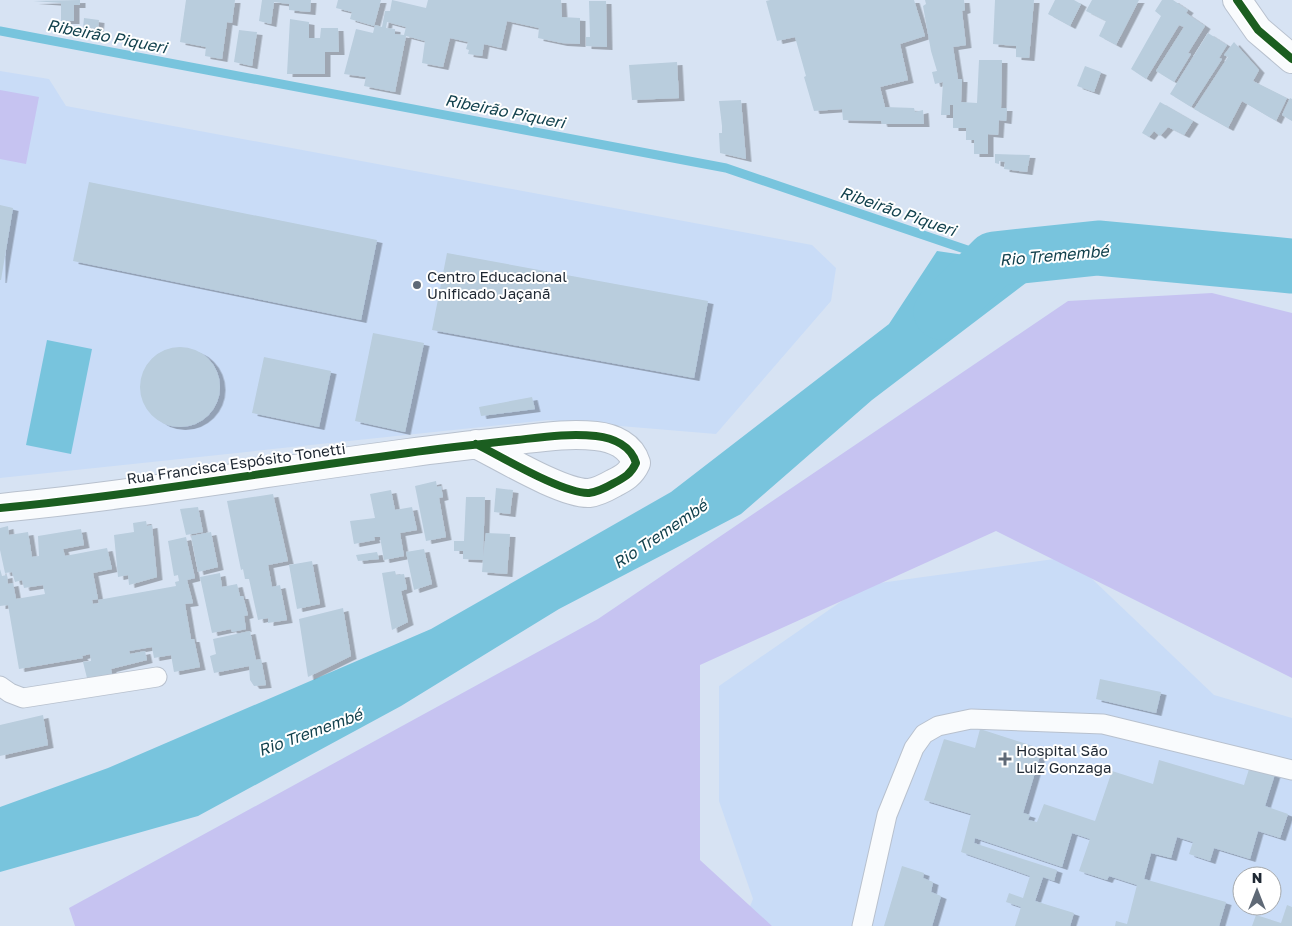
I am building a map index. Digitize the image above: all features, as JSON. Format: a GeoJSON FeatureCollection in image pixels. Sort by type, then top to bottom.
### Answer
{"type":"FeatureCollection","features":[{"type":"Feature","properties":{"kind":"street"},"geometry":{"type":"LineString","coordinates":[[1237,0],[1258,30],[1292,59]]}},
{"type":"Feature","properties":{"kind":"street","name":"Rua Francisca Espósito Tonetti"},"geometry":{"type":"LineString","coordinates":[[0,508],[64,502],[476,444],[558,435],[599,436],[622,444],[633,453],[636,463],[632,472],[622,479],[603,489],[589,493],[567,489],[476,444]]}},
{"type":"Feature","properties":{"kind":"lane"},"geometry":{"type":"LineString","coordinates":[[0,686],[10,694],[23,698],[157,677]]}},
{"type":"Feature","properties":{"kind":"lane"},"geometry":{"type":"LineString","coordinates":[[862,926],[887,815],[914,748],[924,734],[938,726],[971,719],[1103,724],[1292,770]]}},
{"type":"Feature","properties":{"kind":"shaded area","name":"Centro Educacional Unificado Jaçanã"},"geometry":{"type":"Polygon","coordinates":[[[0,71],[49,79],[66,106],[812,245],[836,268],[831,301],[716,434],[548,420],[0,478],[0,71]]]}},
{"type":"Feature","properties":{"kind":"shaded area"},"geometry":{"type":"Polygon","coordinates":[[[0,90],[39,97],[26,164],[0,159],[0,90]]]}},
{"type":"Feature","properties":{"kind":"shaded area"},"geometry":{"type":"Polygon","coordinates":[[[1212,293],[1292,313],[1292,678],[996,531],[700,665],[700,860],[772,926],[75,926],[69,908],[598,619],[1068,301],[1212,293]]]}},
{"type":"Feature","properties":{"kind":"shaded area","name":"Hospital São Luiz Gonzaga"},"geometry":{"type":"Polygon","coordinates":[[[1069,557],[1214,695],[1292,718],[1292,926],[742,926],[753,899],[719,801],[719,686],[865,585],[1069,557]]]}},
{"type":"Feature","properties":{"kind":"water"},"geometry":{"type":"Polygon","coordinates":[[[937,251],[1047,267],[872,400],[741,514],[559,609],[401,706],[198,816],[0,872],[0,807],[108,768],[431,629],[671,492],[889,324],[937,251]]]}},
{"type":"Feature","properties":{"kind":"water"},"geometry":{"type":"Polygon","coordinates":[[[47,340],[92,349],[71,454],[26,445],[47,340]]]}},
{"type":"Feature","properties":{"kind":"building"},"geometry":{"type":"Polygon","coordinates":[[[80,0],[80,5],[74,5],[74,21],[61,21],[61,3],[33,1],[80,0]]]}},
{"type":"Feature","properties":{"kind":"building"},"geometry":{"type":"Polygon","coordinates":[[[186,0],[235,0],[232,23],[227,22],[222,59],[205,56],[206,47],[180,42],[186,0]]]}},
{"type":"Feature","properties":{"kind":"building"},"geometry":{"type":"Polygon","coordinates":[[[262,0],[311,0],[310,12],[289,10],[289,4],[274,2],[271,24],[259,21],[262,0]]]}},
{"type":"Feature","properties":{"kind":"building"},"geometry":{"type":"Polygon","coordinates":[[[338,0],[381,0],[374,26],[350,19],[352,12],[336,8],[338,0]]]}},
{"type":"Feature","properties":{"kind":"building"},"geometry":{"type":"Polygon","coordinates":[[[392,0],[426,8],[428,0],[561,0],[562,17],[580,18],[580,44],[562,43],[538,38],[539,28],[507,21],[501,48],[484,44],[482,56],[468,54],[469,50],[466,49],[468,42],[450,38],[443,67],[422,63],[425,41],[406,36],[395,92],[364,86],[366,77],[344,74],[356,29],[373,33],[375,25],[382,27],[385,11],[390,11],[392,0]],[[387,22],[386,28],[395,29],[395,34],[404,35],[406,27],[387,22]]]}},
{"type":"Feature","properties":{"kind":"building"},"geometry":{"type":"Polygon","coordinates":[[[914,0],[925,36],[900,44],[908,80],[880,87],[885,107],[914,108],[915,112],[923,110],[924,124],[882,124],[881,121],[843,120],[842,109],[814,111],[795,37],[777,41],[766,1],[914,0]]]}},
{"type":"Feature","properties":{"kind":"building"},"geometry":{"type":"Polygon","coordinates":[[[925,0],[964,0],[965,10],[962,11],[966,45],[953,47],[958,79],[962,79],[961,102],[977,103],[979,60],[1002,60],[1001,108],[1007,108],[1006,121],[999,120],[998,135],[988,134],[988,154],[974,154],[974,140],[966,140],[966,128],[953,128],[953,105],[950,105],[950,115],[941,115],[943,82],[935,84],[932,72],[937,71],[931,51],[923,6],[926,4],[925,0]]]}},
{"type":"Feature","properties":{"kind":"building"},"geometry":{"type":"Polygon","coordinates":[[[995,0],[1034,0],[1029,58],[1016,57],[1016,46],[993,44],[995,0]]]}},
{"type":"Feature","properties":{"kind":"building"},"geometry":{"type":"Polygon","coordinates":[[[1055,0],[1074,0],[1081,4],[1070,26],[1048,14],[1055,0]]]}},
{"type":"Feature","properties":{"kind":"building"},"geometry":{"type":"Polygon","coordinates":[[[1092,0],[1139,0],[1116,45],[1099,36],[1106,21],[1086,11],[1092,0]]]}},
{"type":"Feature","properties":{"kind":"building"},"geometry":{"type":"Polygon","coordinates":[[[1162,0],[1173,0],[1188,10],[1186,13],[1205,26],[1188,53],[1191,54],[1174,82],[1156,71],[1184,27],[1179,25],[1146,79],[1131,69],[1161,16],[1155,11],[1162,0]]]}},
{"type":"Feature","properties":{"kind":"building"},"geometry":{"type":"Polygon","coordinates":[[[589,1],[606,1],[607,47],[586,46],[586,37],[590,37],[589,1]]]}},
{"type":"Feature","properties":{"kind":"building"},"geometry":{"type":"Polygon","coordinates":[[[84,18],[99,20],[98,29],[83,28],[84,18]]]}},
{"type":"Feature","properties":{"kind":"building"},"geometry":{"type":"Polygon","coordinates":[[[290,19],[309,22],[309,38],[320,38],[321,28],[338,28],[339,52],[325,52],[325,74],[287,74],[290,19]]]}},
{"type":"Feature","properties":{"kind":"building"},"geometry":{"type":"Polygon","coordinates":[[[239,30],[257,32],[252,66],[234,62],[239,30]]]}},
{"type":"Feature","properties":{"kind":"building"},"geometry":{"type":"Polygon","coordinates":[[[1208,33],[1227,45],[1219,58],[1222,59],[1191,107],[1170,94],[1208,33]]]}},
{"type":"Feature","properties":{"kind":"building"},"geometry":{"type":"Polygon","coordinates":[[[1234,42],[1259,70],[1253,81],[1287,98],[1276,121],[1242,101],[1228,128],[1194,109],[1228,57],[1224,55],[1234,42]]]}},
{"type":"Feature","properties":{"kind":"building"},"geometry":{"type":"Polygon","coordinates":[[[677,62],[679,98],[632,100],[629,65],[677,62]]]}},
{"type":"Feature","properties":{"kind":"building"},"geometry":{"type":"Polygon","coordinates":[[[1085,66],[1101,72],[1094,92],[1077,86],[1085,66]]]}},
{"type":"Feature","properties":{"kind":"building"},"geometry":{"type":"Polygon","coordinates":[[[1290,98],[1292,99],[1292,121],[1282,115],[1290,98]]]}},
{"type":"Feature","properties":{"kind":"building"},"geometry":{"type":"Polygon","coordinates":[[[741,100],[746,159],[720,153],[719,133],[722,133],[722,126],[719,101],[741,100]]]}},
{"type":"Feature","properties":{"kind":"building"},"geometry":{"type":"Polygon","coordinates":[[[1160,102],[1193,121],[1184,135],[1168,127],[1160,136],[1154,131],[1149,137],[1142,133],[1160,102]]]}},
{"type":"Feature","properties":{"kind":"building"},"geometry":{"type":"Polygon","coordinates":[[[995,154],[1030,155],[1027,172],[1004,169],[1005,162],[999,161],[999,164],[995,163],[995,154]]]}},
{"type":"Feature","properties":{"kind":"building"},"geometry":{"type":"Polygon","coordinates":[[[89,182],[377,240],[361,320],[73,261],[89,182]]]}},
{"type":"Feature","properties":{"kind":"building"},"geometry":{"type":"Polygon","coordinates":[[[0,205],[13,208],[1,280],[0,280],[0,205]]]}},
{"type":"Feature","properties":{"kind":"building"},"geometry":{"type":"Polygon","coordinates":[[[447,253],[708,301],[694,378],[432,330],[447,253]]]}},
{"type":"Feature","properties":{"kind":"building"},"geometry":{"type":"Polygon","coordinates":[[[373,333],[424,343],[405,432],[355,421],[373,333]]]}},
{"type":"Feature","properties":{"kind":"building"},"geometry":{"type":"Polygon","coordinates":[[[180,347],[195,350],[208,359],[217,372],[220,387],[217,402],[208,415],[195,424],[180,427],[165,424],[152,415],[143,402],[140,387],[143,372],[152,359],[165,350],[180,347]]]}},
{"type":"Feature","properties":{"kind":"building"},"geometry":{"type":"Polygon","coordinates":[[[264,357],[331,371],[319,427],[252,413],[264,357]]]}},
{"type":"Feature","properties":{"kind":"building"},"geometry":{"type":"Polygon","coordinates":[[[532,397],[535,409],[481,416],[479,407],[532,397]]]}},
{"type":"Feature","properties":{"kind":"building"},"geometry":{"type":"Polygon","coordinates":[[[436,481],[437,487],[441,486],[443,497],[439,498],[446,537],[426,541],[415,486],[436,481]]]}},
{"type":"Feature","properties":{"kind":"building"},"geometry":{"type":"Polygon","coordinates":[[[496,488],[513,490],[510,514],[494,512],[496,488]]]}},
{"type":"Feature","properties":{"kind":"building"},"geometry":{"type":"Polygon","coordinates":[[[391,490],[395,510],[412,507],[417,530],[400,533],[404,556],[384,560],[380,537],[374,537],[375,540],[354,544],[350,521],[375,518],[370,494],[391,490]]]}},
{"type":"Feature","properties":{"kind":"building"},"geometry":{"type":"Polygon","coordinates":[[[273,494],[288,561],[268,565],[272,587],[280,585],[287,620],[268,623],[268,618],[258,620],[249,579],[245,579],[243,569],[241,570],[227,501],[273,494]]]}},
{"type":"Feature","properties":{"kind":"building"},"geometry":{"type":"Polygon","coordinates":[[[466,497],[485,497],[483,556],[486,533],[510,534],[507,574],[482,572],[483,560],[463,559],[463,551],[454,551],[454,541],[464,541],[466,497]]]}},
{"type":"Feature","properties":{"kind":"building"},"geometry":{"type":"Polygon","coordinates":[[[198,507],[203,532],[186,535],[180,509],[198,507]]]}},
{"type":"Feature","properties":{"kind":"building"},"geometry":{"type":"Polygon","coordinates":[[[146,521],[147,526],[152,525],[157,577],[129,585],[128,575],[118,577],[114,535],[134,532],[133,523],[146,521]]]}},
{"type":"Feature","properties":{"kind":"building"},"geometry":{"type":"Polygon","coordinates":[[[8,526],[9,535],[28,532],[32,557],[39,556],[38,536],[81,529],[84,545],[63,549],[65,556],[107,548],[112,569],[93,573],[98,599],[92,600],[93,604],[99,603],[98,600],[176,586],[175,582],[179,581],[178,575],[174,576],[168,541],[186,537],[195,578],[187,580],[193,603],[185,604],[191,639],[194,639],[200,667],[174,672],[171,655],[154,658],[152,647],[129,651],[130,654],[145,651],[147,660],[111,669],[112,674],[87,678],[83,662],[91,661],[90,654],[82,656],[83,658],[19,669],[8,605],[0,606],[0,569],[2,576],[7,575],[8,584],[13,583],[16,599],[45,594],[43,585],[24,588],[22,580],[15,582],[12,572],[5,573],[0,550],[0,528],[8,526]]]}},
{"type":"Feature","properties":{"kind":"building"},"geometry":{"type":"Polygon","coordinates":[[[211,532],[218,567],[198,572],[191,536],[211,532]]]}},
{"type":"Feature","properties":{"kind":"building"},"geometry":{"type":"Polygon","coordinates":[[[424,549],[432,584],[414,590],[406,552],[424,549]]]}},
{"type":"Feature","properties":{"kind":"building"},"geometry":{"type":"Polygon","coordinates":[[[377,552],[379,559],[358,561],[356,555],[377,552]]]}},
{"type":"Feature","properties":{"kind":"building"},"geometry":{"type":"Polygon","coordinates":[[[312,561],[320,604],[297,609],[289,565],[312,561]]]}},
{"type":"Feature","properties":{"kind":"building"},"geometry":{"type":"Polygon","coordinates":[[[395,571],[396,575],[404,574],[407,589],[401,591],[408,622],[392,630],[382,573],[395,571]]]}},
{"type":"Feature","properties":{"kind":"building"},"geometry":{"type":"Polygon","coordinates":[[[220,573],[222,587],[237,584],[240,596],[243,596],[248,615],[244,616],[246,629],[232,632],[231,629],[212,633],[200,577],[220,573]]]}},
{"type":"Feature","properties":{"kind":"building"},"geometry":{"type":"Polygon","coordinates":[[[343,608],[351,656],[308,677],[299,619],[343,608]]]}},
{"type":"Feature","properties":{"kind":"building"},"geometry":{"type":"Polygon","coordinates":[[[250,631],[256,660],[261,659],[266,685],[254,686],[250,680],[249,666],[214,673],[210,656],[216,654],[213,639],[250,631]]]}},
{"type":"Feature","properties":{"kind":"building"},"geometry":{"type":"Polygon","coordinates":[[[1100,679],[1161,692],[1156,713],[1096,699],[1100,679]]]}},
{"type":"Feature","properties":{"kind":"building"},"geometry":{"type":"Polygon","coordinates":[[[43,715],[48,745],[0,756],[0,725],[43,715]]]}},
{"type":"Feature","properties":{"kind":"building"},"geometry":{"type":"Polygon","coordinates":[[[980,729],[1042,749],[1023,813],[1030,815],[1028,820],[1037,822],[1044,804],[1095,821],[1112,771],[1153,784],[1159,760],[1244,785],[1250,766],[1275,774],[1265,806],[1288,814],[1280,838],[1258,831],[1250,859],[1214,848],[1210,861],[1189,854],[1193,842],[1177,837],[1171,858],[1151,853],[1144,879],[1226,902],[1219,926],[1115,926],[1116,921],[1127,924],[1137,885],[1109,876],[1107,880],[1079,871],[1090,839],[1072,833],[1062,867],[975,838],[974,843],[1057,870],[1054,881],[1043,877],[1035,901],[1074,913],[1070,926],[1015,926],[1021,907],[1006,902],[1009,893],[1023,898],[1030,876],[961,852],[971,814],[924,800],[944,739],[975,748],[980,729]]]}},
{"type":"Feature","properties":{"kind":"building"},"geometry":{"type":"Polygon","coordinates":[[[902,866],[924,873],[923,878],[933,882],[931,892],[941,896],[932,926],[884,926],[902,866]]]}},
{"type":"Feature","properties":{"kind":"building"},"geometry":{"type":"Polygon","coordinates":[[[1287,905],[1292,907],[1292,926],[1252,926],[1256,916],[1281,923],[1287,905]]]}},
{"type":"Feature","properties":{"kind":"waterway","name":"Ribeirão Piqueri"},"geometry":{"type":"LineString","coordinates":[[0,31],[726,168],[994,259]]}},
{"type":"Feature","properties":{"kind":"waterway","name":"Rio Tremembé"},"geometry":{"type":"LineString","coordinates":[[941,312],[994,259],[1098,248],[1292,266]]}},
{"type":"Feature","properties":{"kind":"cycle path"},"geometry":{"type":"LineString","coordinates":[[1237,0],[1258,30],[1292,59]]}},
{"type":"Feature","properties":{"kind":"cycle path"},"geometry":{"type":"LineString","coordinates":[[0,508],[153,490],[422,451],[476,445],[489,443],[556,436],[586,435],[615,441],[630,452],[636,463],[627,475],[605,488],[596,492],[578,492],[549,481],[516,465],[487,450],[476,444]]}},
{"type":"Feature","properties":{"kind":"place","name":"Centro Educacional Unificado Jaçanã"},"geometry":{"type":"Point","coordinates":[417,285]}},
{"type":"Feature","properties":{"kind":"place","name":"Hospital São Luiz Gonzaga"},"geometry":{"type":"Point","coordinates":[1005,759]}}]}
